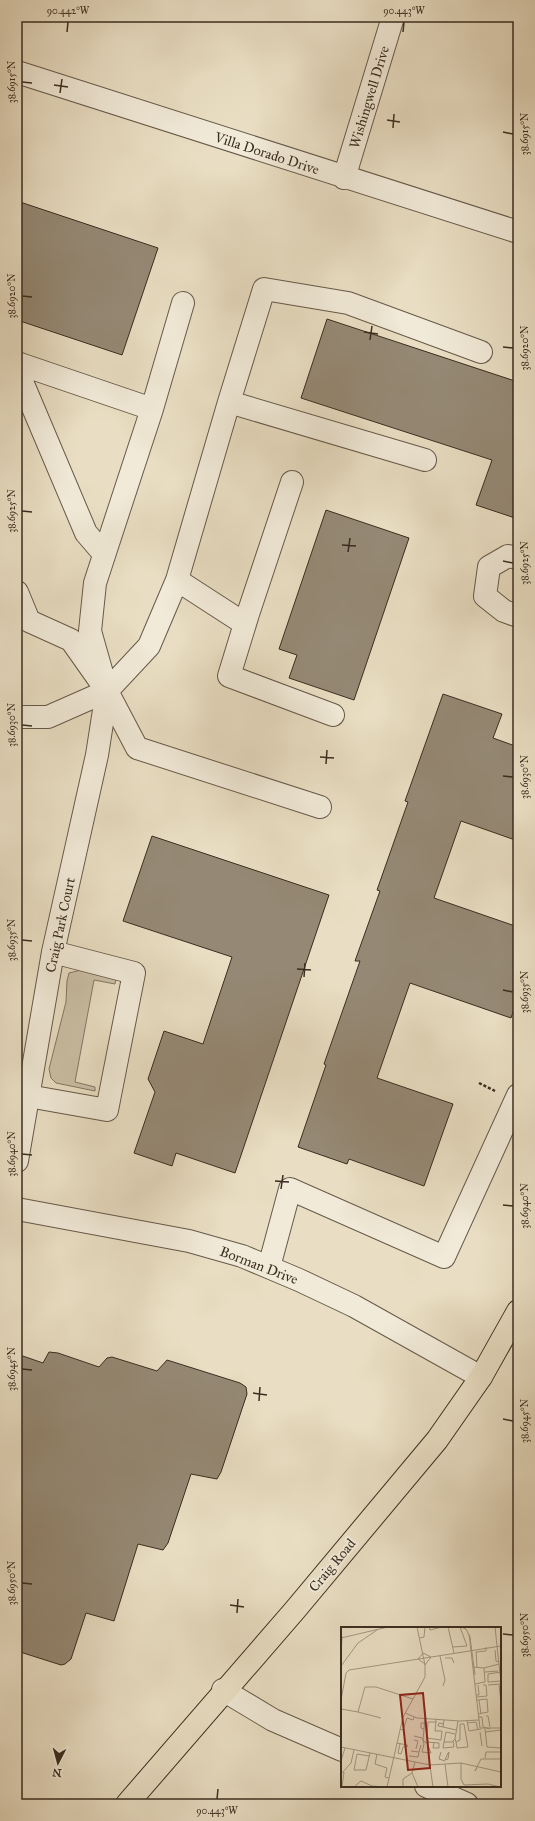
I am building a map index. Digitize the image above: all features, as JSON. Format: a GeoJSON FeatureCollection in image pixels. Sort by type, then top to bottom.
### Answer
{"type":"FeatureCollection","features":[{"type":"Feature","properties":{"kind":"main road","name":"Craig Road"},"geometry":{"type":"LineString","coordinates":[[127,1804],[224,1690],[295,1610],[437,1440],[481,1377],[518,1312]]}},
{"type":"Feature","properties":{"kind":"street","name":"Wishingwell Drive"},"geometry":{"type":"LineString","coordinates":[[344,178],[393,17]]}},
{"type":"Feature","properties":{"kind":"street","name":"Villa Dorado Drive"},"geometry":{"type":"LineString","coordinates":[[17,72],[344,178],[518,232]]}},
{"type":"Feature","properties":{"kind":"street"},"geometry":{"type":"LineString","coordinates":[[17,717],[48,717],[107,691],[149,646],[177,580],[264,289],[348,303],[481,352]]}},
{"type":"Feature","properties":{"kind":"street"},"geometry":{"type":"LineString","coordinates":[[107,691],[90,631],[95,582],[152,409],[183,303]]}},
{"type":"Feature","properties":{"kind":"street"},"geometry":{"type":"LineString","coordinates":[[18,364],[152,409]]}},
{"type":"Feature","properties":{"kind":"street"},"geometry":{"type":"LineString","coordinates":[[18,364],[23,384],[86,534],[104,554]]}},
{"type":"Feature","properties":{"kind":"street"},"geometry":{"type":"LineString","coordinates":[[230,402],[425,460]]}},
{"type":"Feature","properties":{"kind":"street"},"geometry":{"type":"LineString","coordinates":[[292,482],[229,676],[333,715]]}},
{"type":"Feature","properties":{"kind":"street"},"geometry":{"type":"LineString","coordinates":[[518,558],[508,556],[489,567],[485,596],[504,611],[518,616]]}},
{"type":"Feature","properties":{"kind":"street"},"geometry":{"type":"LineString","coordinates":[[177,580],[245,624]]}},
{"type":"Feature","properties":{"kind":"street"},"geometry":{"type":"LineString","coordinates":[[17,592],[23,623],[71,640],[107,691],[137,748],[320,807]]}},
{"type":"Feature","properties":{"kind":"street","name":"Craig Park Court"},"geometry":{"type":"LineString","coordinates":[[17,1161],[53,952],[97,755],[107,691]]}},
{"type":"Feature","properties":{"kind":"street"},"geometry":{"type":"LineString","coordinates":[[28,1096],[107,1110],[134,973],[53,952]]}},
{"type":"Feature","properties":{"kind":"street"},"geometry":{"type":"LineString","coordinates":[[269,1268],[290,1189],[444,1257],[508,1094]]}},
{"type":"Feature","properties":{"kind":"street","name":"Borman Drive"},"geometry":{"type":"LineString","coordinates":[[17,1209],[189,1242],[242,1256],[354,1306],[481,1377]]}},
{"type":"Feature","properties":{"kind":"street"},"geometry":{"type":"LineString","coordinates":[[224,1690],[273,1720],[341,1750]]}},
{"type":"Feature","properties":{"kind":"street"},"geometry":{"type":"LineString","coordinates":[[428,1787],[467,1804]]}},
{"type":"Feature","properties":{"kind":"path"},"geometry":{"type":"LineString","coordinates":[[479,1083],[508,1094]]}},
{"type":"Feature","properties":{"kind":"shaded area"},"geometry":{"type":"Polygon","coordinates":[[[81,970],[116,977],[115,984],[94,980],[75,1082],[95,1087],[95,1091],[56,1083],[51,1078],[49,1069],[66,1002],[69,973],[81,970]]]}},
{"type":"Feature","properties":{"kind":"building"},"geometry":{"type":"Polygon","coordinates":[[[17,201],[158,248],[122,355],[17,320],[17,201]]]}},
{"type":"Feature","properties":{"kind":"building"},"geometry":{"type":"Polygon","coordinates":[[[327,319],[518,382],[518,519],[476,505],[492,460],[301,398],[327,319]]]}},
{"type":"Feature","properties":{"kind":"building"},"geometry":{"type":"Polygon","coordinates":[[[326,510],[409,538],[354,700],[289,678],[297,655],[279,649],[326,510]]]}},
{"type":"Feature","properties":{"kind":"building"},"geometry":{"type":"Polygon","coordinates":[[[443,694],[502,714],[493,738],[518,747],[518,841],[461,821],[434,898],[518,927],[518,997],[511,1018],[410,983],[377,1078],[453,1104],[424,1186],[349,1159],[347,1164],[298,1147],[326,1065],[324,1064],[360,961],[355,961],[380,891],[377,890],[408,802],[405,801],[443,694]]]}},
{"type":"Feature","properties":{"kind":"building"},"geometry":{"type":"Polygon","coordinates":[[[152,836],[329,895],[235,1173],[176,1153],[172,1166],[134,1153],[155,1092],[148,1079],[164,1031],[203,1044],[232,957],[123,921],[152,836]]]}},
{"type":"Feature","properties":{"kind":"building"},"geometry":{"type":"Polygon","coordinates":[[[49,1352],[58,1353],[99,1367],[107,1358],[112,1357],[157,1371],[167,1360],[240,1383],[246,1387],[247,1394],[221,1472],[217,1479],[191,1474],[168,1543],[163,1550],[138,1544],[114,1621],[86,1613],[71,1659],[65,1664],[61,1665],[17,1651],[17,1354],[43,1363],[49,1352]]]}}]}
